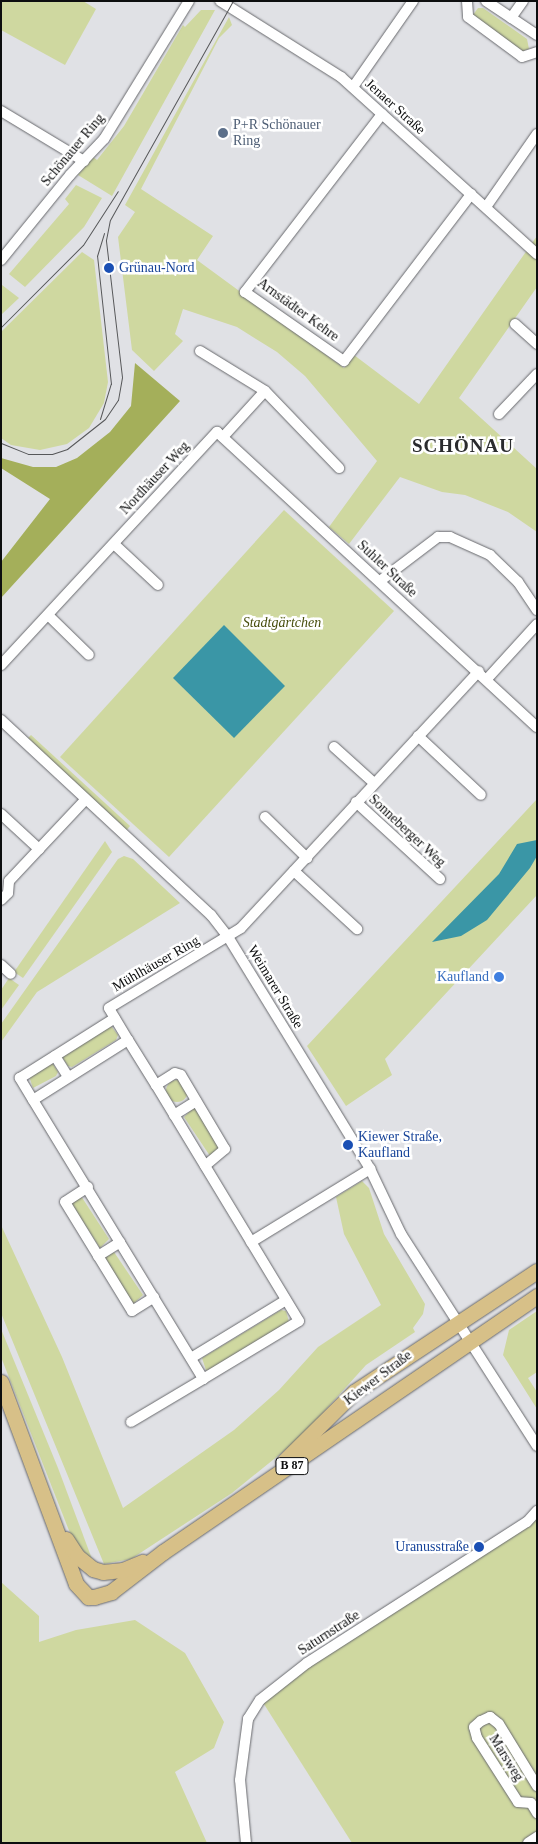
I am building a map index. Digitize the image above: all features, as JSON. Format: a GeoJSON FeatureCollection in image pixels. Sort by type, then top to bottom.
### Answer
{"type":"FeatureCollection","features":[{"type":"Feature","properties":{"kind":"main road","name":"Kiewer Straße"},"geometry":{"type":"LineString","coordinates":[[236,1502],[297,1450],[354,1392],[537,1271]]}},
{"type":"Feature","properties":{"kind":"main road","name":"Kiewer Straße"},"geometry":{"type":"LineString","coordinates":[[163,1552],[470,1340],[537,1296]]}},
{"type":"Feature","properties":{"kind":"main road","name":"B 87"},"geometry":{"type":"LineString","coordinates":[[1,1382],[47,1499],[76,1584],[88,1597],[111,1592],[163,1552]]}},
{"type":"Feature","properties":{"kind":"main road","name":"B 87"},"geometry":{"type":"LineString","coordinates":[[47,1499],[76,1556],[93,1569],[103,1572],[123,1570],[163,1552]]}},
{"type":"Feature","properties":{"kind":"street","name":"Schönauer Ring"},"geometry":{"type":"LineString","coordinates":[[1,260],[120,116],[189,1]]}},
{"type":"Feature","properties":{"kind":"street","name":"Jenaer Straße"},"geometry":{"type":"LineString","coordinates":[[220,1],[324,63],[537,254]]}},
{"type":"Feature","properties":{"kind":"street"},"geometry":{"type":"LineString","coordinates":[[353,87],[413,1]]}},
{"type":"Feature","properties":{"kind":"street"},"geometry":{"type":"LineString","coordinates":[[468,1],[468,17],[522,57],[537,52]]}},
{"type":"Feature","properties":{"kind":"street"},"geometry":{"type":"LineString","coordinates":[[486,1],[537,35]]}},
{"type":"Feature","properties":{"kind":"street"},"geometry":{"type":"LineString","coordinates":[[511,18],[523,1]]}},
{"type":"Feature","properties":{"kind":"street"},"geometry":{"type":"LineString","coordinates":[[1,111],[84,161]]}},
{"type":"Feature","properties":{"kind":"street","name":"Arnstädter Kehre"},"geometry":{"type":"LineString","coordinates":[[382,114],[245,292],[344,361],[471,194]]}},
{"type":"Feature","properties":{"kind":"street"},"geometry":{"type":"LineString","coordinates":[[486,208],[537,134]]}},
{"type":"Feature","properties":{"kind":"street"},"geometry":{"type":"LineString","coordinates":[[515,324],[537,344]]}},
{"type":"Feature","properties":{"kind":"street"},"geometry":{"type":"LineString","coordinates":[[200,351],[265,391],[339,468]]}},
{"type":"Feature","properties":{"kind":"street"},"geometry":{"type":"LineString","coordinates":[[499,414],[537,374]]}},
{"type":"Feature","properties":{"kind":"street","name":"Nordhäuser Weg"},"geometry":{"type":"LineString","coordinates":[[1,665],[114,544],[220,434],[265,391]]}},
{"type":"Feature","properties":{"kind":"street","name":"Suhler Straße"},"geometry":{"type":"LineString","coordinates":[[220,434],[537,727]]}},
{"type":"Feature","properties":{"kind":"street"},"geometry":{"type":"LineString","coordinates":[[380,581],[438,537],[450,537],[490,555],[518,582],[537,610]]}},
{"type":"Feature","properties":{"kind":"street"},"geometry":{"type":"LineString","coordinates":[[114,544],[158,585]]}},
{"type":"Feature","properties":{"kind":"street"},"geometry":{"type":"LineString","coordinates":[[48,615],[89,655]]}},
{"type":"Feature","properties":{"kind":"street"},"geometry":{"type":"LineString","coordinates":[[487,679],[537,624]]}},
{"type":"Feature","properties":{"kind":"street","name":"Sonneberger Weg"},"geometry":{"type":"LineString","coordinates":[[228,937],[241,928],[307,858],[356,802],[478,671]]}},
{"type":"Feature","properties":{"kind":"street","name":"Weimarer Straße"},"geometry":{"type":"LineString","coordinates":[[1,720],[211,915],[228,937],[370,1170],[401,1234],[458,1322]]}},
{"type":"Feature","properties":{"kind":"street"},"geometry":{"type":"LineString","coordinates":[[418,736],[481,795]]}},
{"type":"Feature","properties":{"kind":"street","name":"Sonneberger Weg"},"geometry":{"type":"LineString","coordinates":[[334,747],[374,783]]}},
{"type":"Feature","properties":{"kind":"street"},"geometry":{"type":"LineString","coordinates":[[1,900],[8,893],[9,881],[86,799]]}},
{"type":"Feature","properties":{"kind":"street","name":"Sonneberger Weg"},"geometry":{"type":"LineString","coordinates":[[356,802],[440,879]]}},
{"type":"Feature","properties":{"kind":"street"},"geometry":{"type":"LineString","coordinates":[[1,814],[39,849]]}},
{"type":"Feature","properties":{"kind":"street"},"geometry":{"type":"LineString","coordinates":[[265,817],[307,858]]}},
{"type":"Feature","properties":{"kind":"street"},"geometry":{"type":"LineString","coordinates":[[294,871],[357,929]]}},
{"type":"Feature","properties":{"kind":"street","name":"Mühlhäuser Ring"},"geometry":{"type":"LineString","coordinates":[[115,1018],[109,1008],[228,937]]}},
{"type":"Feature","properties":{"kind":"street"},"geometry":{"type":"LineString","coordinates":[[1,965],[11,974]]}},
{"type":"Feature","properties":{"kind":"street"},"geometry":{"type":"LineString","coordinates":[[131,1422],[203,1379],[299,1321],[115,1018],[20,1078],[203,1379]]}},
{"type":"Feature","properties":{"kind":"street"},"geometry":{"type":"LineString","coordinates":[[33,1100],[128,1040]]}},
{"type":"Feature","properties":{"kind":"street"},"geometry":{"type":"LineString","coordinates":[[54,1056],[68,1077]]}},
{"type":"Feature","properties":{"kind":"street"},"geometry":{"type":"LineString","coordinates":[[156,1085],[175,1074],[180,1075],[196,1101],[225,1149],[205,1166]]}},
{"type":"Feature","properties":{"kind":"street"},"geometry":{"type":"LineString","coordinates":[[174,1115],[196,1101]]}},
{"type":"Feature","properties":{"kind":"street"},"geometry":{"type":"LineString","coordinates":[[251,1242],[370,1170]]}},
{"type":"Feature","properties":{"kind":"street"},"geometry":{"type":"LineString","coordinates":[[88,1187],[65,1202],[132,1311],[154,1297]]}},
{"type":"Feature","properties":{"kind":"street"},"geometry":{"type":"LineString","coordinates":[[98,1256],[120,1242]]}},
{"type":"Feature","properties":{"kind":"street"},"geometry":{"type":"LineString","coordinates":[[191,1358],[286,1300]]}},
{"type":"Feature","properties":{"kind":"street"},"geometry":{"type":"LineString","coordinates":[[458,1322],[537,1446]]}},
{"type":"Feature","properties":{"kind":"street","name":"Saturnstraße"},"geometry":{"type":"LineString","coordinates":[[246,1843],[240,1780],[248,1719],[260,1700],[307,1663],[527,1522],[537,1511]]}},
{"type":"Feature","properties":{"kind":"street","name":"Marsweg"},"geometry":{"type":"LineString","coordinates":[[537,1786],[499,1724],[490,1717],[481,1721],[474,1728],[477,1738],[518,1802],[530,1803],[537,1812]]}},
{"type":"Feature","properties":{"kind":"street","name":"Marsweg"},"geometry":{"type":"LineString","coordinates":[[530,1803],[537,1793]]}},
{"type":"Feature","properties":{"kind":"street"},"geometry":{"type":"LineString","coordinates":[[528,1843],[537,1837]]}},
{"type":"Feature","properties":{"kind":"green space"},"geometry":{"type":"Polygon","coordinates":[[[1,1],[83,1],[96,9],[65,65],[1,30],[1,1]]]}},
{"type":"Feature","properties":{"kind":"green space"},"geometry":{"type":"Polygon","coordinates":[[[478,8],[483,8],[527,39],[529,49],[520,52],[473,15],[478,8]]]}},
{"type":"Feature","properties":{"kind":"green space"},"geometry":{"type":"Polygon","coordinates":[[[201,10],[215,10],[112,196],[78,175],[93,157],[97,160],[124,126],[183,25],[185,27],[201,10]]]}},
{"type":"Feature","properties":{"kind":"green space"},"geometry":{"type":"Polygon","coordinates":[[[229,17],[232,25],[219,38],[141,189],[213,236],[197,260],[344,368],[354,355],[419,404],[537,236],[537,287],[459,398],[537,469],[537,532],[508,512],[465,495],[442,492],[400,477],[349,544],[329,527],[377,461],[305,376],[277,352],[237,327],[183,309],[175,334],[183,341],[154,371],[132,350],[118,237],[135,212],[125,205],[229,17]]]}},
{"type":"Feature","properties":{"kind":"green space"},"geometry":{"type":"Polygon","coordinates":[[[76,185],[102,198],[84,227],[25,287],[9,274],[69,204],[65,199],[76,185]]]}},
{"type":"Feature","properties":{"kind":"green space"},"geometry":{"type":"Polygon","coordinates":[[[82,252],[94,260],[108,382],[104,403],[89,428],[67,444],[40,450],[11,445],[1,438],[1,332],[82,252]]]}},
{"type":"Feature","properties":{"kind":"green space"},"geometry":{"type":"Polygon","coordinates":[[[2,285],[19,298],[1,315],[1,287],[2,285]]]}},
{"type":"Feature","properties":{"kind":"green space"},"geometry":{"type":"Polygon","coordinates":[[[135,363],[180,401],[1,598],[1,562],[50,499],[1,468],[1,458],[33,467],[56,467],[77,458],[110,432],[131,406],[135,363]]]}},
{"type":"Feature","properties":{"kind":"green space","name":"Stadtgärtchen"},"geometry":{"type":"Polygon","coordinates":[[[284,510],[394,611],[169,857],[60,757],[284,510]]]}},
{"type":"Feature","properties":{"kind":"green space"},"geometry":{"type":"Polygon","coordinates":[[[31,735],[130,826],[126,831],[28,738],[31,735]]]}},
{"type":"Feature","properties":{"kind":"green space"},"geometry":{"type":"Polygon","coordinates":[[[537,799],[537,895],[385,1059],[392,1075],[346,1106],[307,1046],[537,799]]]}},
{"type":"Feature","properties":{"kind":"green space"},"geometry":{"type":"Polygon","coordinates":[[[105,841],[112,852],[23,978],[14,972],[105,841]]]}},
{"type":"Feature","properties":{"kind":"green space"},"geometry":{"type":"Polygon","coordinates":[[[124,856],[133,859],[180,903],[37,992],[1,1042],[1,1024],[118,859],[124,856]]]}},
{"type":"Feature","properties":{"kind":"green space"},"geometry":{"type":"Polygon","coordinates":[[[9,978],[19,985],[1,1010],[1,990],[9,978]]]}},
{"type":"Feature","properties":{"kind":"green space"},"geometry":{"type":"Polygon","coordinates":[[[111,1026],[118,1035],[116,1040],[72,1067],[68,1066],[62,1057],[64,1054],[111,1026]]]}},
{"type":"Feature","properties":{"kind":"green space"},"geometry":{"type":"Polygon","coordinates":[[[48,1063],[53,1064],[58,1072],[56,1076],[33,1088],[29,1076],[48,1063]]]}},
{"type":"Feature","properties":{"kind":"green space"},"geometry":{"type":"Polygon","coordinates":[[[177,1080],[187,1087],[188,1091],[181,1101],[177,1102],[167,1095],[166,1091],[173,1081],[177,1080]]]}},
{"type":"Feature","properties":{"kind":"green space"},"geometry":{"type":"Polygon","coordinates":[[[193,1108],[196,1109],[220,1149],[210,1156],[184,1117],[193,1108]]]}},
{"type":"Feature","properties":{"kind":"green space"},"geometry":{"type":"Polygon","coordinates":[[[362,1181],[369,1188],[384,1234],[425,1304],[423,1314],[413,1328],[415,1332],[366,1365],[300,1438],[232,1493],[131,1559],[104,1564],[1,1313],[1,1225],[62,1357],[123,1508],[234,1430],[279,1390],[318,1347],[381,1305],[344,1234],[336,1197],[362,1181]]]}},
{"type":"Feature","properties":{"kind":"green space"},"geometry":{"type":"Polygon","coordinates":[[[81,1196],[109,1239],[100,1248],[71,1203],[81,1196]]]}},
{"type":"Feature","properties":{"kind":"green space"},"geometry":{"type":"Polygon","coordinates":[[[114,1252],[143,1295],[133,1304],[105,1258],[114,1252]]]}},
{"type":"Feature","properties":{"kind":"green space"},"geometry":{"type":"Polygon","coordinates":[[[281,1310],[286,1311],[289,1322],[209,1371],[206,1370],[202,1358],[281,1310]]]}},
{"type":"Feature","properties":{"kind":"green space"},"geometry":{"type":"Polygon","coordinates":[[[537,1311],[537,1372],[528,1378],[537,1392],[537,1409],[503,1355],[509,1330],[537,1311]]]}},
{"type":"Feature","properties":{"kind":"green space"},"geometry":{"type":"Polygon","coordinates":[[[1,1329],[58,1468],[92,1559],[75,1543],[68,1528],[1,1357],[1,1329]]]}},
{"type":"Feature","properties":{"kind":"green space"},"geometry":{"type":"Polygon","coordinates":[[[537,1511],[537,1843],[352,1843],[262,1701],[284,1682],[537,1511]]]}},
{"type":"Feature","properties":{"kind":"green space"},"geometry":{"type":"Polygon","coordinates":[[[1,1582],[39,1616],[39,1642],[76,1630],[135,1620],[185,1653],[224,1722],[214,1748],[175,1772],[207,1843],[1,1843],[1,1582]]]}},
{"type":"Feature","properties":{"kind":"water"},"geometry":{"type":"Polygon","coordinates":[[[224,625],[285,686],[234,738],[173,678],[224,625]]]}},
{"type":"Feature","properties":{"kind":"water"},"geometry":{"type":"Polygon","coordinates":[[[537,840],[537,856],[530,868],[487,920],[461,936],[432,942],[499,874],[517,844],[537,840]]]}},
{"type":"Feature","properties":{"kind":"tram line"},"geometry":{"type":"LineString","coordinates":[[1,443],[28,454],[52,454],[67,449],[105,419],[118,400],[122,377],[106,240],[110,220],[233,1]]}},
{"type":"Feature","properties":{"kind":"tram line"},"geometry":{"type":"LineString","coordinates":[[1,327],[83,245],[118,191]]}},
{"type":"Feature","properties":{"kind":"tram line"},"geometry":{"type":"LineString","coordinates":[[100,419],[111,384],[97,256],[104,233]]}},
{"type":"Feature","properties":{"kind":"place","name":"P+R Schönauer Ring"},"geometry":{"type":"Point","coordinates":[223,133]}},
{"type":"Feature","properties":{"kind":"place","name":"Grünau-Nord"},"geometry":{"type":"Point","coordinates":[109,268]}},
{"type":"Feature","properties":{"kind":"place","name":"Kaufland"},"geometry":{"type":"Point","coordinates":[499,977]}},
{"type":"Feature","properties":{"kind":"place","name":"Kiewer Straße, Kaufland"},"geometry":{"type":"Point","coordinates":[348,1145]}},
{"type":"Feature","properties":{"kind":"place","name":"Uranusstraße"},"geometry":{"type":"Point","coordinates":[479,1547]}},
{"type":"Feature","properties":{"kind":"district","name":"SCHÖNAU"},"geometry":{"type":"Point","coordinates":[463,446]}}]}
